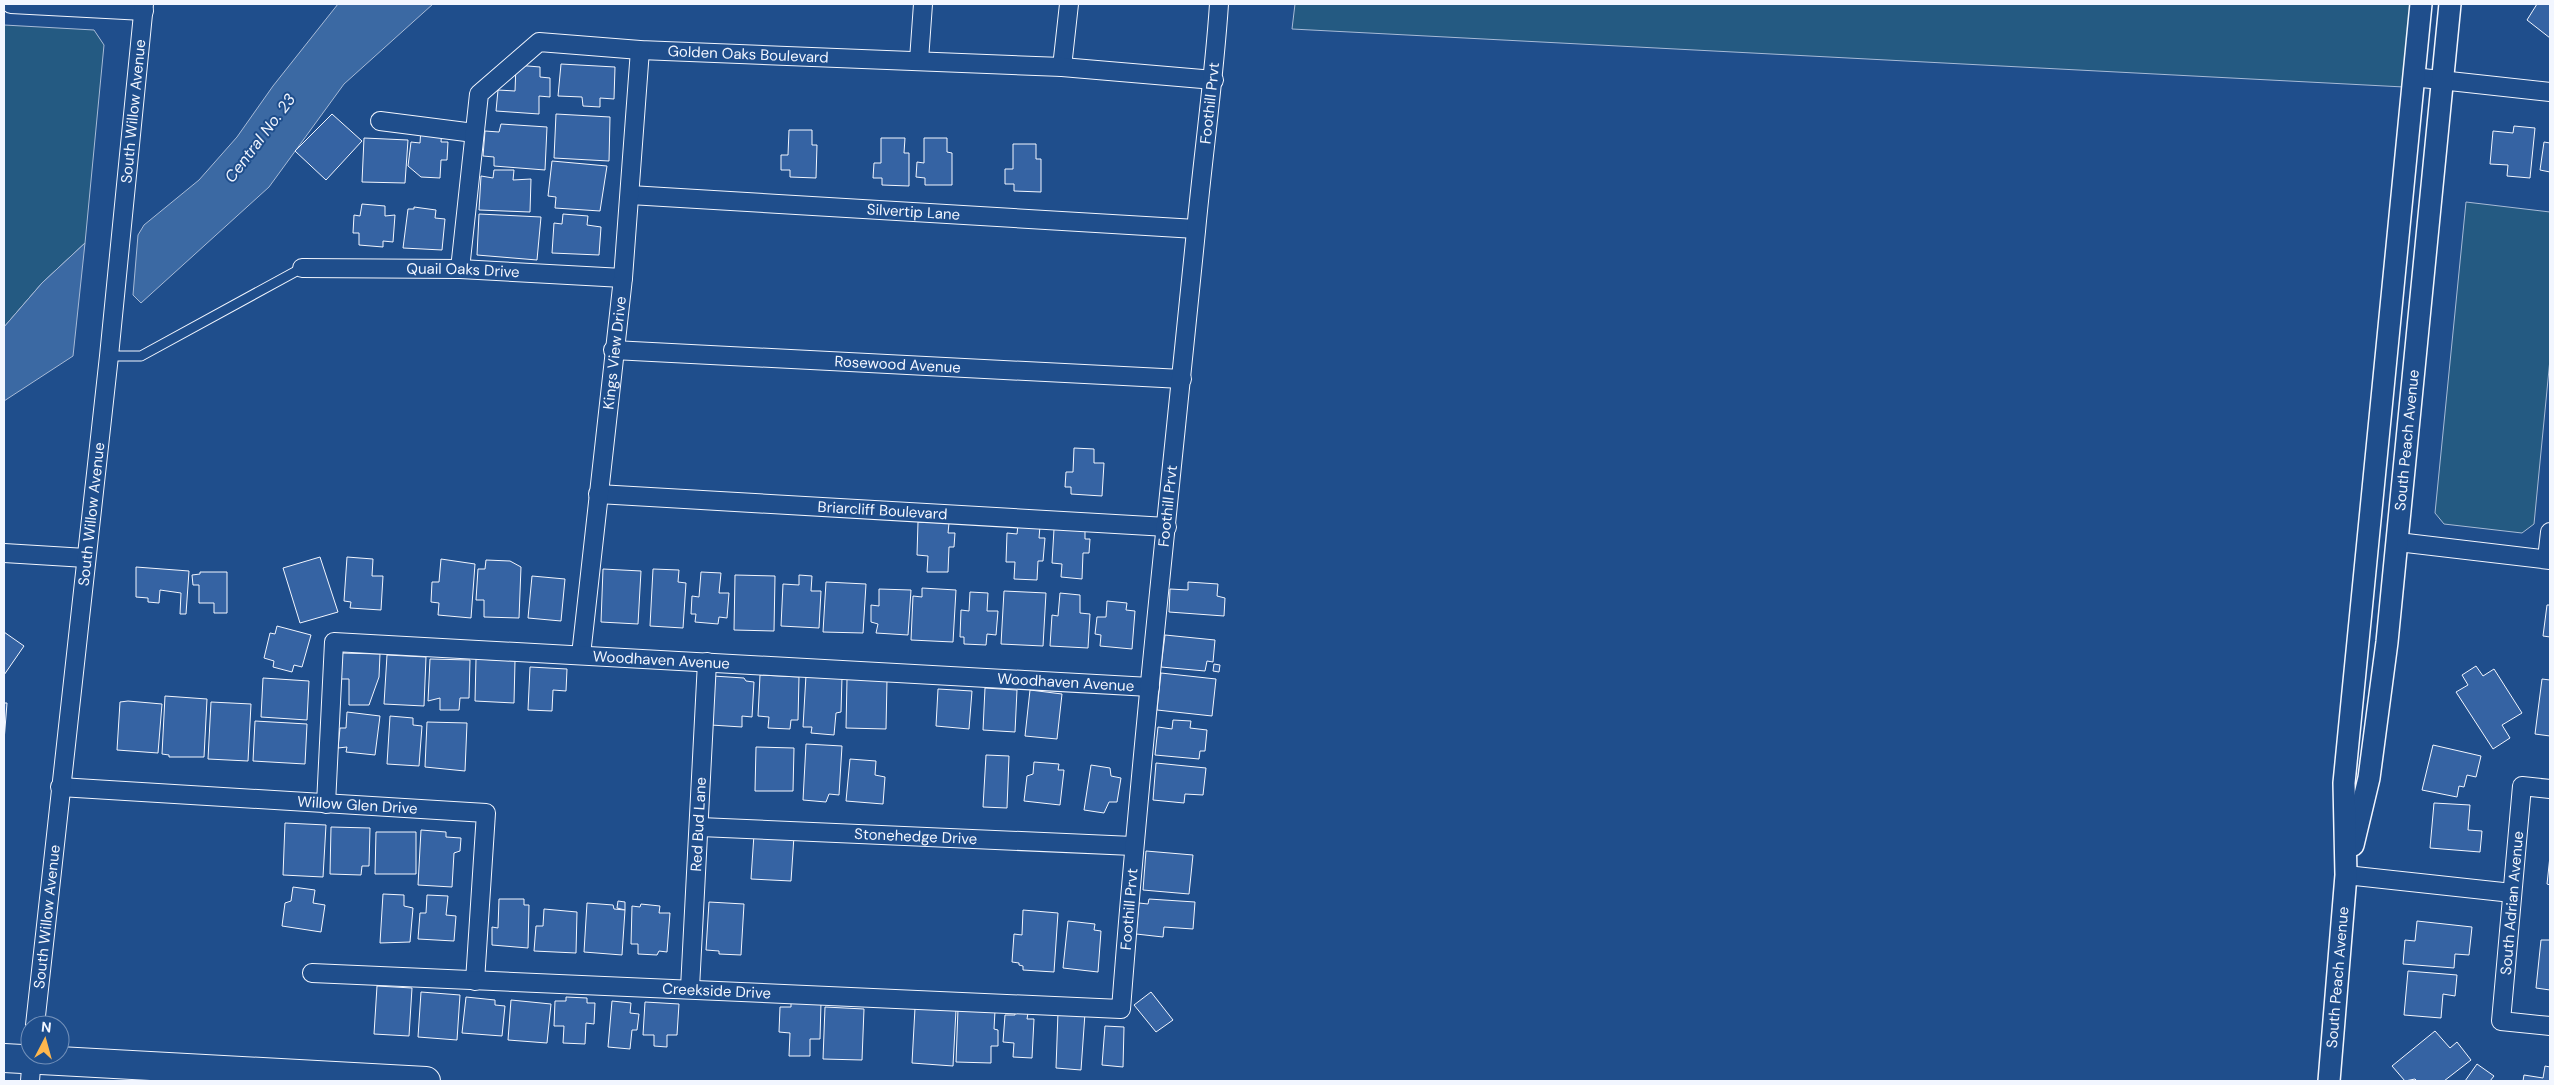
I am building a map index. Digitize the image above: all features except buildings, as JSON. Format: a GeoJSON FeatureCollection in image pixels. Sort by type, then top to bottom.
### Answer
{"type":"FeatureCollection","features":[{"type":"Feature","properties":{"kind":"main road"},"geometry":{"type":"LineString","coordinates":[[4,1058],[20,1062]]}},
{"type":"Feature","properties":{"kind":"main road"},"geometry":{"type":"LineString","coordinates":[[31,1065],[426,1081]]}},
{"type":"Feature","properties":{"kind":"street"},"geometry":{"type":"LineString","coordinates":[[11,4],[144,7]]}},
{"type":"Feature","properties":{"kind":"street"},"geometry":{"type":"LineString","coordinates":[[919,60],[923,4]]}},
{"type":"Feature","properties":{"kind":"street"},"geometry":{"type":"LineString","coordinates":[[1062,67],[1069,4]]}},
{"type":"Feature","properties":{"kind":"street","name":"Foothill Prvt"},"geometry":{"type":"LineString","coordinates":[[1121,1009],[1134,846],[1196,228],[1214,80],[1219,4]]}},
{"type":"Feature","properties":{"kind":"street","name":"South Peach Avenue"},"geometry":{"type":"LineString","coordinates":[[2329,1081],[2346,875],[2344,783],[2421,4]]}},
{"type":"Feature","properties":{"kind":"street","name":"South Peach Avenue"},"geometry":{"type":"LineString","coordinates":[[2346,875],[2369,778],[2398,542],[2450,4]]}},
{"type":"Feature","properties":{"kind":"street","name":"South Willow Avenue"},"geometry":{"type":"LineString","coordinates":[[36,1015],[109,356],[144,7]]}},
{"type":"Feature","properties":{"kind":"street","name":"Golden Oaks Boulevard"},"geometry":{"type":"LineString","coordinates":[[460,269],[478,94],[539,42],[640,50],[1062,67],[1214,80]]}},
{"type":"Feature","properties":{"kind":"street","name":"Kings View Drive"},"geometry":{"type":"LineString","coordinates":[[581,655],[623,278],[640,50]]}},
{"type":"Feature","properties":{"kind":"street"},"geometry":{"type":"LineString","coordinates":[[2413,78],[2550,92]]}},
{"type":"Feature","properties":{"kind":"street"},"geometry":{"type":"LineString","coordinates":[[380,121],[474,133]]}},
{"type":"Feature","properties":{"kind":"street","name":"Silvertip Lane"},"geometry":{"type":"LineString","coordinates":[[630,195],[1196,228]]}},
{"type":"Feature","properties":{"kind":"street","name":"Quail Oaks Drive"},"geometry":{"type":"LineString","coordinates":[[302,268],[460,269],[623,278]]}},
{"type":"Feature","properties":{"kind":"street","name":"Rosewood Avenue"},"geometry":{"type":"LineString","coordinates":[[614,350],[1182,379]]}},
{"type":"Feature","properties":{"kind":"street","name":"Briarcliff Boulevard"},"geometry":{"type":"LineString","coordinates":[[598,494],[1167,528]]}},
{"type":"Feature","properties":{"kind":"street"},"geometry":{"type":"LineString","coordinates":[[2398,542],[2548,560],[2550,532]]}},
{"type":"Feature","properties":{"kind":"street"},"geometry":{"type":"LineString","coordinates":[[4,553],[86,558]]}},
{"type":"Feature","properties":{"kind":"street","name":"Woodhaven Avenue"},"geometry":{"type":"LineString","coordinates":[[326,804],[334,642],[1150,686]]}},
{"type":"Feature","properties":{"kind":"street","name":"Red Bud Lane"},"geometry":{"type":"LineString","coordinates":[[690,988],[700,827],[707,662]]}},
{"type":"Feature","properties":{"kind":"street","name":"South Adrian Avenue"},"geometry":{"type":"LineString","coordinates":[[2550,789],[2522,786],[2502,1021],[2550,1026]]}},
{"type":"Feature","properties":{"kind":"street","name":"Willow Glen Drive"},"geometry":{"type":"LineString","coordinates":[[60,787],[486,813],[475,981]]}},
{"type":"Feature","properties":{"kind":"street","name":"Stonehedge Drive"},"geometry":{"type":"LineString","coordinates":[[700,827],[1134,846]]}},
{"type":"Feature","properties":{"kind":"street"},"geometry":{"type":"LineString","coordinates":[[2346,875],[2512,893]]}},
{"type":"Feature","properties":{"kind":"street","name":"Creekside Drive"},"geometry":{"type":"LineString","coordinates":[[312,973],[475,981],[690,988],[1121,1009]]}},
{"type":"Feature","properties":{"kind":"lane"},"geometry":{"type":"LineString","coordinates":[[109,356],[142,356],[302,268]]}},
{"type":"Feature","properties":{"kind":"shaded area"},"geometry":{"type":"Polygon","coordinates":[[[1295,4],[2412,4],[2404,87],[1292,29],[1295,4]]]}},
{"type":"Feature","properties":{"kind":"shaded area"},"geometry":{"type":"Polygon","coordinates":[[[4,25],[94,30],[104,45],[85,243],[42,283],[4,327],[4,25]]]}},
{"type":"Feature","properties":{"kind":"shaded area"},"geometry":{"type":"Polygon","coordinates":[[[2466,202],[2550,212],[2550,359],[2534,524],[2522,533],[2444,524],[2435,513],[2466,202]]]}},
{"type":"Feature","properties":{"kind":"water","name":"Central No. 23"},"geometry":{"type":"Polygon","coordinates":[[[338,4],[433,4],[344,84],[269,187],[141,303],[133,295],[138,235],[144,225],[199,180],[237,137],[273,86],[338,4]]]}},
{"type":"Feature","properties":{"kind":"water"},"geometry":{"type":"Polygon","coordinates":[[[85,243],[73,356],[4,401],[4,327],[42,283],[85,243]]]}}]}
